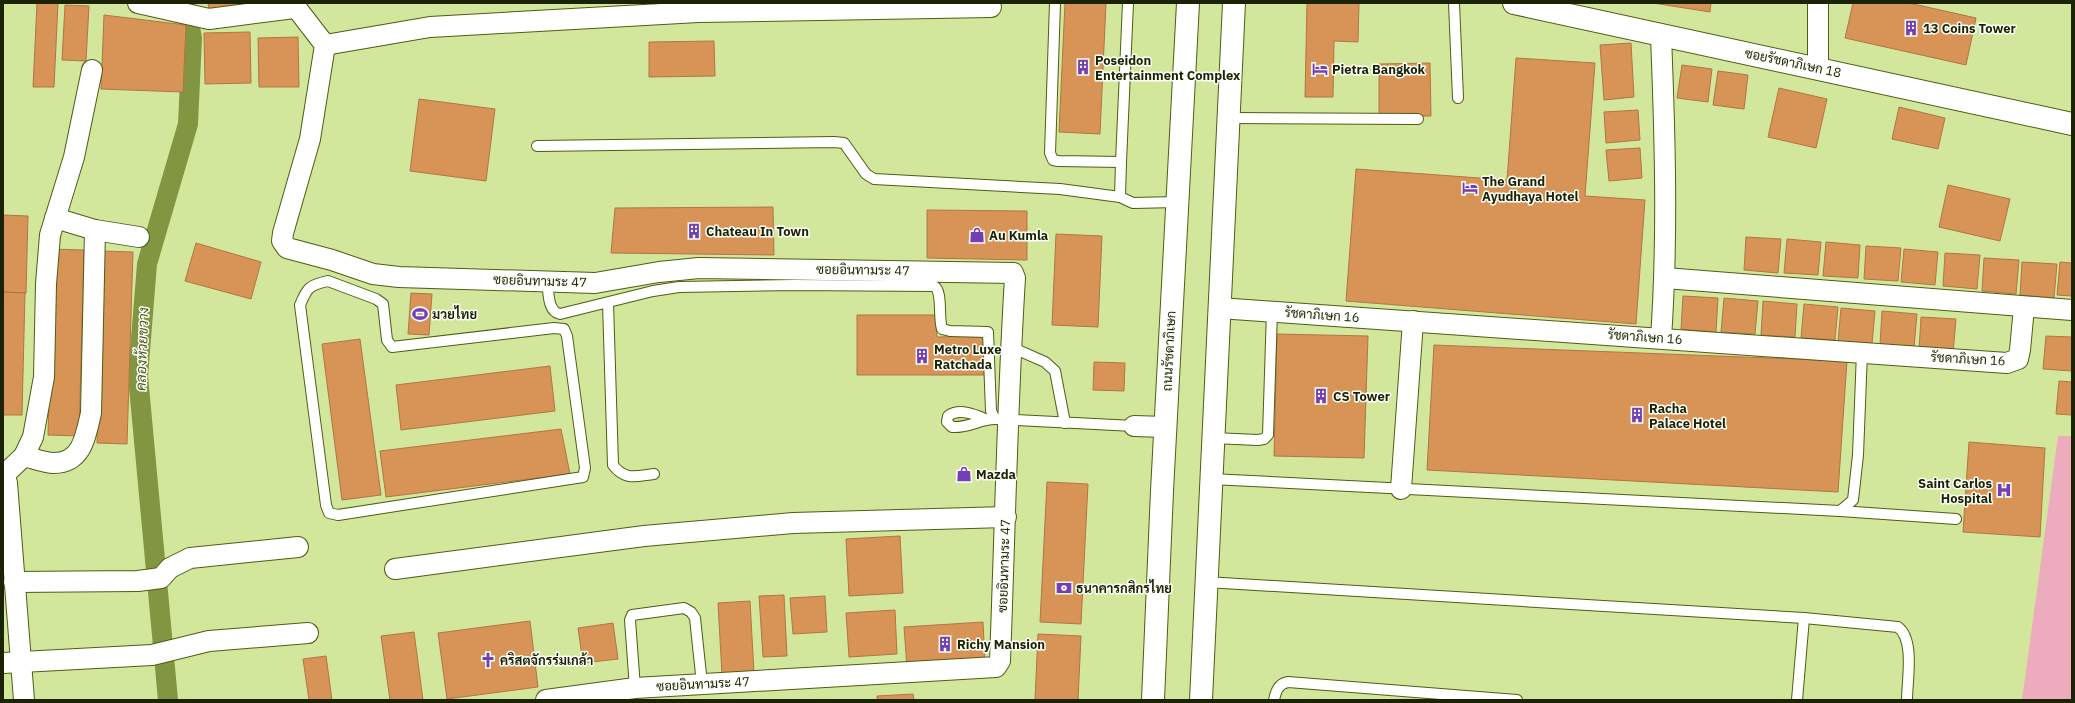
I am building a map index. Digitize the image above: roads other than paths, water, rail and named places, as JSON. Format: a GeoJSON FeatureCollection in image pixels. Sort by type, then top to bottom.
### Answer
{"type":"FeatureCollection","features":[{"type":"Feature","properties":{"kind":"main road","name":"ถนนรัชดาภิเษก"},"geometry":{"type":"LineString","coordinates":[[1153,700],[1165,427],[1188,3]]}},
{"type":"Feature","properties":{"kind":"main road"},"geometry":{"type":"LineString","coordinates":[[1201,700],[1234,3]]}},
{"type":"Feature","properties":{"kind":"main road","name":"ซอยรัชดาภิเษก 18"},"geometry":{"type":"LineString","coordinates":[[1514,3],[1661,36],[1818,67],[2072,124]]}},
{"type":"Feature","properties":{"kind":"street"},"geometry":{"type":"LineString","coordinates":[[138,3],[209,20],[294,8],[298,10],[325,44],[430,27],[682,13],[992,7]]}},
{"type":"Feature","properties":{"kind":"street"},"geometry":{"type":"LineString","coordinates":[[1818,3],[1818,67]]}},
{"type":"Feature","properties":{"kind":"street"},"geometry":{"type":"LineString","coordinates":[[1661,36],[1666,158],[1665,278],[1661,338]]}},
{"type":"Feature","properties":{"kind":"street","name":"ซอยอินทามระ 47"},"geometry":{"type":"LineString","coordinates":[[325,44],[310,139],[282,241],[286,248],[330,270],[355,279],[373,274],[392,277],[595,283],[665,271],[699,268],[1013,273],[1015,278],[1011,347],[1002,420],[1006,518],[1000,661],[996,667],[635,688],[546,700]]}},
{"type":"Feature","properties":{"kind":"street"},"geometry":{"type":"LineString","coordinates":[[24,700],[12,663],[14,582],[7,482],[4,475],[24,456],[33,437],[44,377],[46,284],[50,235],[74,157],[92,70]]}},
{"type":"Feature","properties":{"kind":"street"},"geometry":{"type":"LineString","coordinates":[[55,218],[95,230],[139,237]]}},
{"type":"Feature","properties":{"kind":"street"},"geometry":{"type":"LineString","coordinates":[[24,456],[54,463],[68,460],[77,453],[84,442],[91,413],[95,230]]}},
{"type":"Feature","properties":{"kind":"street"},"geometry":{"type":"LineString","coordinates":[[1665,278],[2072,310]]}},
{"type":"Feature","properties":{"kind":"street","name":"รัชดาภิเษก 16"},"geometry":{"type":"LineString","coordinates":[[1219,308],[2007,363],[2018,359],[2024,306]]}},
{"type":"Feature","properties":{"kind":"street"},"geometry":{"type":"LineString","coordinates":[[1400,489],[1413,321]]}},
{"type":"Feature","properties":{"kind":"street"},"geometry":{"type":"LineString","coordinates":[[1134,426],[1165,427]]}},
{"type":"Feature","properties":{"kind":"street"},"geometry":{"type":"LineString","coordinates":[[395,569],[644,536],[793,523],[1006,518]]}},
{"type":"Feature","properties":{"kind":"street"},"geometry":{"type":"LineString","coordinates":[[14,582],[155,579],[170,568],[190,558],[298,548]]}},
{"type":"Feature","properties":{"kind":"street"},"geometry":{"type":"LineString","coordinates":[[12,663],[162,653],[209,642],[308,633]]}},
{"type":"Feature","properties":{"kind":"lane"},"geometry":{"type":"LineString","coordinates":[[1055,3],[1050,153],[1053,160],[1058,161],[1121,162]]}},
{"type":"Feature","properties":{"kind":"lane"},"geometry":{"type":"LineString","coordinates":[[1120,197],[1128,3]]}},
{"type":"Feature","properties":{"kind":"lane"},"geometry":{"type":"LineString","coordinates":[[1454,3],[1458,98]]}},
{"type":"Feature","properties":{"kind":"lane"},"geometry":{"type":"LineString","coordinates":[[1228,118],[1418,119]]}},
{"type":"Feature","properties":{"kind":"lane"},"geometry":{"type":"LineString","coordinates":[[536,146],[839,142],[844,143],[866,174],[874,179],[1060,189],[1120,197],[1133,203],[1177,202]]}},
{"type":"Feature","properties":{"kind":"lane"},"geometry":{"type":"LineString","coordinates":[[330,270],[306,289],[300,305],[326,505],[329,513],[338,515],[583,477],[585,468],[567,336],[564,329],[554,328],[392,347],[387,340],[383,304],[355,279]]}},
{"type":"Feature","properties":{"kind":"lane"},"geometry":{"type":"LineString","coordinates":[[547,282],[550,305],[556,313],[563,314],[646,293],[679,287],[786,285],[934,286],[939,293],[939,321],[942,329],[950,331],[988,332],[992,411],[1002,420]]}},
{"type":"Feature","properties":{"kind":"lane"},"geometry":{"type":"LineString","coordinates":[[608,303],[613,466],[619,474],[630,477],[654,474]]}},
{"type":"Feature","properties":{"kind":"lane"},"geometry":{"type":"LineString","coordinates":[[1213,438],[1258,440],[1264,439],[1268,435],[1272,312]]}},
{"type":"Feature","properties":{"kind":"lane"},"geometry":{"type":"LineString","coordinates":[[1011,347],[1045,362],[1055,371],[1065,423]]}},
{"type":"Feature","properties":{"kind":"lane"},"geometry":{"type":"LineString","coordinates":[[1840,511],[1853,500],[1858,455],[1862,352]]}},
{"type":"Feature","properties":{"kind":"lane"},"geometry":{"type":"LineString","coordinates":[[984,419],[1134,426]]}},
{"type":"Feature","properties":{"kind":"lane"},"geometry":{"type":"LineString","coordinates":[[1211,479],[1840,511],[1956,519]]}},
{"type":"Feature","properties":{"kind":"lane"},"geometry":{"type":"LineString","coordinates":[[1206,582],[1804,618],[1898,627],[1903,631],[1909,644],[1907,700]]}},
{"type":"Feature","properties":{"kind":"lane"},"geometry":{"type":"LineString","coordinates":[[635,688],[630,620],[632,615],[684,608],[691,612],[695,618],[702,684]]}},
{"type":"Feature","properties":{"kind":"lane"},"geometry":{"type":"LineString","coordinates":[[1797,700],[1804,618]]}},
{"type":"Feature","properties":{"kind":"lane"},"geometry":{"type":"LineString","coordinates":[[1274,700],[1277,688],[1288,682],[1517,700]]}},
{"type":"Feature","properties":{"kind":"waterway","name":"คลองห้วยขวาง"},"geometry":{"type":"LineString","coordinates":[[168,700],[138,376],[147,264],[188,124],[192,38],[185,3]]}},
{"type":"Feature","properties":{"kind":"place","name":"13 Coins Tower"},"geometry":{"type":"Point","coordinates":[1911,28]}},
{"type":"Feature","properties":{"kind":"place","name":"Poseidon Entertainment Complex"},"geometry":{"type":"Point","coordinates":[1083,67]}},
{"type":"Feature","properties":{"kind":"place","name":"Pietra Bangkok"},"geometry":{"type":"Point","coordinates":[1320,69]}},
{"type":"Feature","properties":{"kind":"place","name":"The Grand Ayudhaya Hotel"},"geometry":{"type":"Point","coordinates":[1470,188]}},
{"type":"Feature","properties":{"kind":"place","name":"Chateau In Town"},"geometry":{"type":"Point","coordinates":[694,231]}},
{"type":"Feature","properties":{"kind":"place","name":"Au Kumla"},"geometry":{"type":"Point","coordinates":[977,235]}},
{"type":"Feature","properties":{"kind":"place","name":"มวยไทย"},"geometry":{"type":"Point","coordinates":[420,314]}},
{"type":"Feature","properties":{"kind":"place","name":"Metro Luxe Ratchada"},"geometry":{"type":"Point","coordinates":[922,356]}},
{"type":"Feature","properties":{"kind":"place","name":"CS Tower"},"geometry":{"type":"Point","coordinates":[1321,396]}},
{"type":"Feature","properties":{"kind":"place","name":"Racha Palace Hotel"},"geometry":{"type":"Point","coordinates":[1637,415]}},
{"type":"Feature","properties":{"kind":"place","name":"Mazda"},"geometry":{"type":"Point","coordinates":[964,474]}},
{"type":"Feature","properties":{"kind":"place","name":"Saint Carlos Hospital"},"geometry":{"type":"Point","coordinates":[2004,490]}},
{"type":"Feature","properties":{"kind":"place","name":"ธนาคารกสิกรไทย"},"geometry":{"type":"Point","coordinates":[1064,588]}},
{"type":"Feature","properties":{"kind":"place","name":"Richy Mansion"},"geometry":{"type":"Point","coordinates":[945,644]}},
{"type":"Feature","properties":{"kind":"place","name":"คริสตจักรร่มเกล้า"},"geometry":{"type":"Point","coordinates":[488,660]}}]}
